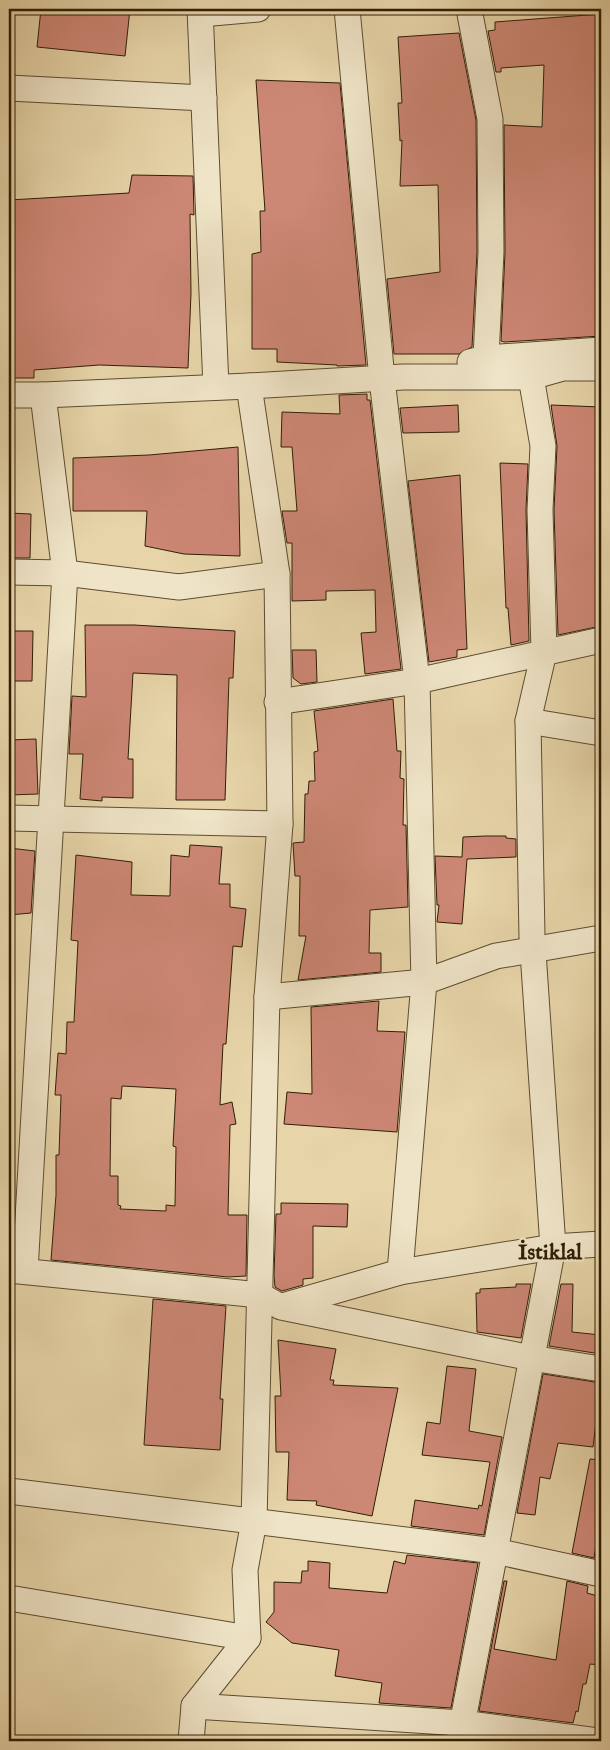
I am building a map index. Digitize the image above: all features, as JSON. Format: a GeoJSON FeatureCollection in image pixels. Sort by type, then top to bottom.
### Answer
{"type":"FeatureCollection","features":[{"type":"Feature","properties":{"kind":"street"},"geometry":{"type":"LineString","coordinates":[[216,387],[201,11],[258,9]]}},
{"type":"Feature","properties":{"kind":"street"},"geometry":{"type":"LineString","coordinates":[[347,9],[392,378],[416,681],[424,982],[400,1272]]}},
{"type":"Feature","properties":{"kind":"street"},"geometry":{"type":"LineString","coordinates":[[468,9],[490,120],[491,252],[486,358]]}},
{"type":"Feature","properties":{"kind":"street"},"geometry":{"type":"LineString","coordinates":[[9,88],[204,98]]}},
{"type":"Feature","properties":{"kind":"street"},"geometry":{"type":"LineString","coordinates":[[392,378],[486,358],[601,350]]}},
{"type":"Feature","properties":{"kind":"street"},"geometry":{"type":"LineString","coordinates":[[9,395],[249,386],[392,378],[531,377],[563,368],[601,368]]}},
{"type":"Feature","properties":{"kind":"street"},"geometry":{"type":"LineString","coordinates":[[460,1732],[553,1247],[533,951],[528,720],[544,652],[540,510],[543,446],[531,377]]}},
{"type":"Feature","properties":{"kind":"street"},"geometry":{"type":"LineString","coordinates":[[191,1741],[194,1706],[248,1638],[245,1570],[254,1521],[270,1301],[267,997],[280,824],[276,574],[249,386]]}},
{"type":"Feature","properties":{"kind":"street"},"geometry":{"type":"LineString","coordinates":[[43,395],[65,573],[51,817],[17,1270],[270,1301],[531,1358],[601,1370]]}},
{"type":"Feature","properties":{"kind":"street"},"geometry":{"type":"LineString","coordinates":[[9,572],[65,573],[179,587],[276,574]]}},
{"type":"Feature","properties":{"kind":"street"},"geometry":{"type":"LineString","coordinates":[[277,702],[416,681],[601,640]]}},
{"type":"Feature","properties":{"kind":"street"},"geometry":{"type":"LineString","coordinates":[[528,720],[601,733]]}},
{"type":"Feature","properties":{"kind":"street"},"geometry":{"type":"LineString","coordinates":[[9,818],[51,817],[156,822],[280,824]]}},
{"type":"Feature","properties":{"kind":"street"},"geometry":{"type":"LineString","coordinates":[[267,997],[424,982],[496,956],[601,938]]}},
{"type":"Feature","properties":{"kind":"street"},"geometry":{"type":"LineString","coordinates":[[270,1301],[400,1272],[553,1247],[601,1244]]}},
{"type":"Feature","properties":{"kind":"street"},"geometry":{"type":"LineString","coordinates":[[9,1491],[495,1551],[601,1574]]}},
{"type":"Feature","properties":{"kind":"street"},"geometry":{"type":"LineString","coordinates":[[9,1598],[248,1638]]}},
{"type":"Feature","properties":{"kind":"street"},"geometry":{"type":"LineString","coordinates":[[194,1706],[460,1732],[598,1741]]}},
{"type":"Feature","properties":{"kind":"building"},"geometry":{"type":"Polygon","coordinates":[[[41,9],[130,9],[125,56],[37,47],[41,9]]]}},
{"type":"Feature","properties":{"kind":"building"},"geometry":{"type":"Polygon","coordinates":[[[601,14],[601,336],[504,342],[501,341],[505,252],[504,125],[542,127],[544,65],[501,68],[501,72],[496,72],[488,31],[495,30],[495,22],[601,14]]]}},
{"type":"Feature","properties":{"kind":"building"},"geometry":{"type":"Polygon","coordinates":[[[459,33],[476,120],[477,252],[472,347],[459,354],[394,354],[387,279],[440,272],[438,185],[400,186],[402,140],[400,141],[398,103],[402,103],[398,37],[459,33]]]}},
{"type":"Feature","properties":{"kind":"building"},"geometry":{"type":"Polygon","coordinates":[[[256,80],[340,83],[366,365],[337,366],[277,362],[277,349],[252,349],[252,254],[261,252],[260,211],[265,211],[256,80]]]}},
{"type":"Feature","properties":{"kind":"building"},"geometry":{"type":"Polygon","coordinates":[[[132,175],[193,176],[194,215],[190,214],[191,293],[188,368],[99,365],[34,370],[34,378],[9,378],[9,200],[129,193],[132,175]]]}},
{"type":"Feature","properties":{"kind":"building"},"geometry":{"type":"Polygon","coordinates":[[[367,394],[367,400],[370,400],[401,669],[365,674],[361,633],[376,632],[375,590],[326,591],[326,600],[292,601],[292,543],[287,543],[282,511],[297,511],[292,447],[281,447],[282,412],[340,414],[339,395],[367,394]]]}},
{"type":"Feature","properties":{"kind":"building"},"geometry":{"type":"Polygon","coordinates":[[[458,405],[459,432],[403,433],[400,408],[458,405]]]}},
{"type":"Feature","properties":{"kind":"building"},"geometry":{"type":"Polygon","coordinates":[[[551,405],[601,407],[601,454],[599,454],[601,492],[601,626],[558,635],[554,510],[557,446],[551,405]]]}},
{"type":"Feature","properties":{"kind":"building"},"geometry":{"type":"Polygon","coordinates":[[[238,447],[240,556],[184,554],[145,546],[147,511],[73,511],[73,458],[149,455],[238,447]]]}},
{"type":"Feature","properties":{"kind":"building"},"geometry":{"type":"Polygon","coordinates":[[[500,463],[528,464],[526,510],[529,641],[511,645],[508,608],[506,608],[500,463]]]}},
{"type":"Feature","properties":{"kind":"building"},"geometry":{"type":"Polygon","coordinates":[[[460,475],[467,649],[457,650],[457,657],[429,662],[408,481],[460,475]]]}},
{"type":"Feature","properties":{"kind":"building"},"geometry":{"type":"Polygon","coordinates":[[[9,513],[31,514],[30,558],[9,558],[9,513]]]}},
{"type":"Feature","properties":{"kind":"building"},"geometry":{"type":"Polygon","coordinates":[[[85,625],[134,625],[235,631],[233,678],[229,678],[225,800],[176,800],[177,675],[133,673],[128,759],[133,759],[133,798],[102,797],[102,801],[80,799],[83,754],[69,754],[72,696],[86,697],[85,625]]]}},
{"type":"Feature","properties":{"kind":"building"},"geometry":{"type":"Polygon","coordinates":[[[9,631],[33,631],[32,681],[9,681],[9,631]]]}},
{"type":"Feature","properties":{"kind":"building"},"geometry":{"type":"Polygon","coordinates":[[[292,650],[316,650],[317,682],[301,684],[293,678],[292,650]]]}},
{"type":"Feature","properties":{"kind":"building"},"geometry":{"type":"Polygon","coordinates":[[[393,699],[397,751],[401,751],[400,778],[404,779],[403,825],[406,825],[408,907],[370,910],[369,953],[381,953],[381,972],[298,980],[306,936],[299,936],[300,876],[295,876],[293,843],[304,842],[305,794],[308,794],[309,781],[315,781],[314,752],[318,751],[314,711],[393,699]]]}},
{"type":"Feature","properties":{"kind":"building"},"geometry":{"type":"Polygon","coordinates":[[[36,739],[38,794],[9,795],[9,740],[36,739]]]}},
{"type":"Feature","properties":{"kind":"building"},"geometry":{"type":"Polygon","coordinates":[[[506,836],[506,838],[516,839],[516,857],[467,859],[462,924],[437,922],[439,905],[437,905],[435,856],[462,857],[463,837],[506,836]]]}},
{"type":"Feature","properties":{"kind":"building"},"geometry":{"type":"Polygon","coordinates":[[[190,845],[222,847],[219,884],[230,884],[230,907],[246,909],[242,947],[233,946],[226,1044],[223,1044],[220,1105],[232,1102],[236,1124],[230,1125],[228,1215],[247,1215],[246,1276],[228,1277],[51,1260],[56,1195],[56,1155],[59,1155],[61,1095],[55,1095],[58,1053],[66,1054],[67,1022],[74,1022],[78,941],[71,940],[76,855],[132,862],[131,895],[170,896],[171,855],[189,857],[190,845]],[[122,1086],[121,1099],[111,1098],[110,1176],[118,1176],[118,1205],[121,1206],[120,1209],[166,1211],[166,1205],[175,1206],[176,1147],[173,1146],[176,1089],[122,1086]]]}},
{"type":"Feature","properties":{"kind":"building"},"geometry":{"type":"Polygon","coordinates":[[[9,848],[35,851],[31,913],[9,915],[9,848]]]}},
{"type":"Feature","properties":{"kind":"building"},"geometry":{"type":"Polygon","coordinates":[[[379,1001],[377,1031],[405,1032],[397,1132],[284,1124],[287,1092],[312,1094],[311,1007],[379,1001]]]}},
{"type":"Feature","properties":{"kind":"building"},"geometry":{"type":"Polygon","coordinates":[[[281,1203],[348,1204],[347,1227],[313,1226],[313,1278],[303,1279],[303,1285],[282,1291],[275,1287],[274,1276],[276,1214],[281,1214],[281,1203]]]}},
{"type":"Feature","properties":{"kind":"building"},"geometry":{"type":"Polygon","coordinates":[[[516,1284],[531,1284],[521,1338],[477,1332],[476,1293],[480,1293],[480,1289],[516,1287],[516,1284]]]}},
{"type":"Feature","properties":{"kind":"building"},"geometry":{"type":"Polygon","coordinates":[[[561,1284],[573,1284],[572,1332],[601,1335],[601,1354],[549,1346],[561,1284]]]}},
{"type":"Feature","properties":{"kind":"building"},"geometry":{"type":"Polygon","coordinates":[[[153,1299],[226,1306],[220,1399],[223,1399],[220,1450],[144,1445],[153,1299]]]}},
{"type":"Feature","properties":{"kind":"building"},"geometry":{"type":"Polygon","coordinates":[[[278,1340],[336,1349],[330,1380],[334,1380],[333,1385],[398,1388],[372,1516],[316,1505],[317,1501],[287,1500],[289,1452],[276,1452],[275,1396],[281,1396],[278,1340]]]}},
{"type":"Feature","properties":{"kind":"building"},"geometry":{"type":"Polygon","coordinates":[[[447,1366],[476,1369],[469,1431],[502,1437],[484,1535],[411,1526],[415,1500],[478,1509],[479,1505],[482,1506],[490,1462],[422,1455],[427,1422],[440,1424],[447,1366]]]}},
{"type":"Feature","properties":{"kind":"building"},"geometry":{"type":"Polygon","coordinates":[[[543,1374],[601,1383],[593,1447],[558,1443],[550,1479],[540,1477],[535,1515],[517,1513],[543,1374]]]}},
{"type":"Feature","properties":{"kind":"building"},"geometry":{"type":"Polygon","coordinates":[[[590,1459],[601,1460],[601,1541],[597,1540],[594,1558],[572,1553],[590,1459]]]}},
{"type":"Feature","properties":{"kind":"building"},"geometry":{"type":"Polygon","coordinates":[[[407,1555],[478,1563],[451,1708],[379,1703],[382,1683],[335,1676],[339,1650],[292,1643],[266,1622],[274,1612],[274,1582],[301,1583],[302,1571],[308,1571],[308,1561],[330,1563],[329,1588],[387,1593],[394,1561],[405,1564],[407,1555]]]}},
{"type":"Feature","properties":{"kind":"building"},"geometry":{"type":"Polygon","coordinates":[[[504,1581],[507,1581],[494,1649],[556,1660],[567,1581],[588,1586],[587,1593],[601,1597],[601,1665],[590,1664],[586,1684],[583,1684],[578,1712],[576,1711],[573,1723],[479,1711],[504,1581]]]}},
{"type":"Feature","properties":{"kind":"building"},"geometry":{"type":"Polygon","coordinates":[[[429,1735],[445,1736],[445,1741],[428,1741],[429,1735]]]}},
{"type":"Feature","properties":{"kind":"district","name":"İstiklal"},"geometry":{"type":"Point","coordinates":[550,1251]}}]}
